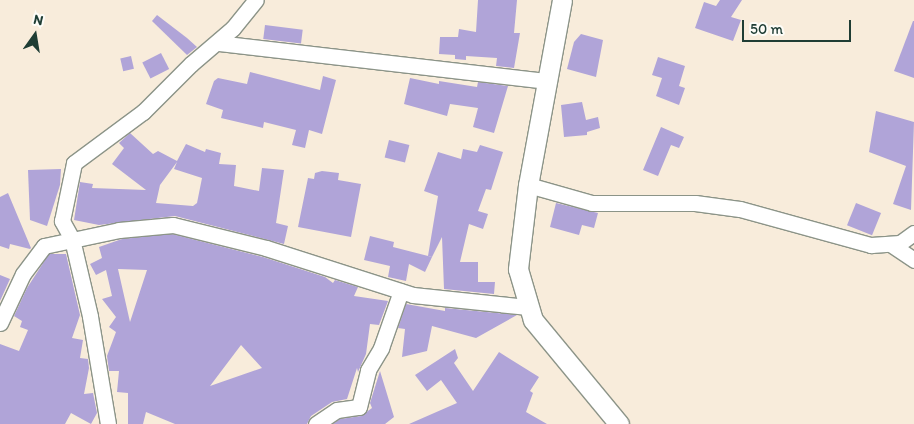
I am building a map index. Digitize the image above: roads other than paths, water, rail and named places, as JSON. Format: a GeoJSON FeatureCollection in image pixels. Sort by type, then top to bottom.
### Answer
{"type":"FeatureCollection","features":[{"type":"Feature","properties":{"kind":"street"},"geometry":{"type":"LineString","coordinates":[[108,424],[90,316],[72,239],[62,221],[74,163],[143,112],[191,64],[218,43],[256,0]]}},
{"type":"Feature","properties":{"kind":"street"},"geometry":{"type":"LineString","coordinates":[[562,0],[528,185],[518,269],[533,320],[619,424]]}},
{"type":"Feature","properties":{"kind":"street"},"geometry":{"type":"LineString","coordinates":[[218,43],[547,81]]}},
{"type":"Feature","properties":{"kind":"street"},"geometry":{"type":"LineString","coordinates":[[528,185],[592,204],[695,203],[740,209],[855,241],[892,245],[914,260]]}},
{"type":"Feature","properties":{"kind":"street"},"geometry":{"type":"LineString","coordinates":[[0,323],[23,274],[44,246],[119,230],[173,225],[266,248],[401,291],[528,307]]}},
{"type":"Feature","properties":{"kind":"street"},"geometry":{"type":"LineString","coordinates":[[892,245],[914,232]]}},
{"type":"Feature","properties":{"kind":"street"},"geometry":{"type":"LineString","coordinates":[[316,424],[337,410],[359,406],[368,370],[381,348],[401,291]]}}]}
